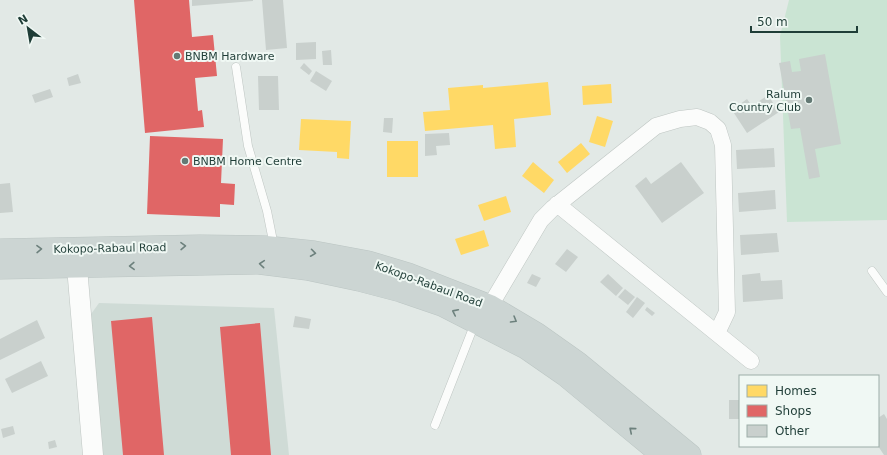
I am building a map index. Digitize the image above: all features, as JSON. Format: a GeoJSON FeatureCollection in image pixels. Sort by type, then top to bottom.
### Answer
{"type":"FeatureCollection","features":[{"type":"Feature","properties":{"kind":"main road","name":"Kokopo-Rabaul Road"},"geometry":{"type":"LineString","coordinates":[[0,250],[200,246],[275,248],[314,252],[368,262],[408,274],[483,314],[537,334],[578,363],[690,455]]}},
{"type":"Feature","properties":{"kind":"main road","name":"Kokopo-Rabaul Road"},"geometry":{"type":"LineString","coordinates":[[0,268],[259,263],[307,269],[360,280],[401,291],[442,305],[483,314],[526,348],[565,375],[662,455]]}},
{"type":"Feature","properties":{"kind":"street"},"geometry":{"type":"LineString","coordinates":[[483,314],[541,220],[557,204],[656,126],[680,119],[697,117],[710,122],[718,128],[723,145],[727,312],[717,333]]}},
{"type":"Feature","properties":{"kind":"street"},"geometry":{"type":"LineString","coordinates":[[557,204],[751,361]]}},
{"type":"Feature","properties":{"kind":"street"},"geometry":{"type":"LineString","coordinates":[[77,267],[93,455]]}},
{"type":"Feature","properties":{"kind":"lane"},"geometry":{"type":"LineString","coordinates":[[236,67],[248,146],[267,211],[275,248]]}},
{"type":"Feature","properties":{"kind":"lane"},"geometry":{"type":"LineString","coordinates":[[872,271],[887,292]]}},
{"type":"Feature","properties":{"kind":"lane"},"geometry":{"type":"LineString","coordinates":[[435,425],[483,314]]}},
{"type":"Feature","properties":{"kind":"shaded area"},"geometry":{"type":"Polygon","coordinates":[[[99,303],[274,308],[289,455],[97,455],[89,317],[99,303]]]}},
{"type":"Feature","properties":{"kind":"green space"},"geometry":{"type":"Polygon","coordinates":[[[789,0],[887,0],[887,220],[787,222],[780,36],[789,0]]]}},
{"type":"Feature","properties":{"kind":"building: Homes"},"geometry":{"type":"Polygon","coordinates":[[[548,82],[551,115],[514,119],[516,147],[495,149],[493,125],[425,131],[423,112],[450,110],[448,88],[483,85],[483,88],[548,82]]]}},
{"type":"Feature","properties":{"kind":"building: Homes"},"geometry":{"type":"Polygon","coordinates":[[[611,84],[612,103],[583,105],[582,86],[611,84]]]}},
{"type":"Feature","properties":{"kind":"building: Homes"},"geometry":{"type":"Polygon","coordinates":[[[597,116],[613,121],[605,147],[589,142],[597,116]]]}},
{"type":"Feature","properties":{"kind":"building: Homes"},"geometry":{"type":"Polygon","coordinates":[[[301,119],[351,121],[349,159],[337,158],[337,152],[299,150],[301,119]]]}},
{"type":"Feature","properties":{"kind":"building: Homes"},"geometry":{"type":"Polygon","coordinates":[[[387,141],[418,141],[418,177],[387,177],[387,141]]]}},
{"type":"Feature","properties":{"kind":"building: Homes"},"geometry":{"type":"Polygon","coordinates":[[[581,143],[590,154],[567,173],[558,162],[581,143]]]}},
{"type":"Feature","properties":{"kind":"building: Homes"},"geometry":{"type":"Polygon","coordinates":[[[533,162],[554,180],[544,193],[522,176],[533,162]]]}},
{"type":"Feature","properties":{"kind":"building: Homes"},"geometry":{"type":"Polygon","coordinates":[[[506,196],[511,212],[484,221],[478,205],[506,196]]]}},
{"type":"Feature","properties":{"kind":"building: Homes"},"geometry":{"type":"Polygon","coordinates":[[[484,230],[489,246],[461,255],[455,239],[484,230]]]}},
{"type":"Feature","properties":{"kind":"building: Shops","name":"BNBM Hardware"},"geometry":{"type":"Polygon","coordinates":[[[134,0],[189,0],[192,37],[213,35],[217,76],[195,78],[198,111],[202,110],[204,127],[145,133],[134,0]]]}},
{"type":"Feature","properties":{"kind":"building: Shops","name":"BNBM Home Centre"},"geometry":{"type":"Polygon","coordinates":[[[150,136],[223,139],[221,183],[235,184],[234,205],[220,204],[220,217],[147,214],[150,136]]]}},
{"type":"Feature","properties":{"kind":"building: Shops"},"geometry":{"type":"Polygon","coordinates":[[[152,317],[164,455],[123,455],[111,321],[152,317]]]}},
{"type":"Feature","properties":{"kind":"building: Shops"},"geometry":{"type":"Polygon","coordinates":[[[260,323],[271,455],[231,455],[220,327],[260,323]]]}},
{"type":"Feature","properties":{"kind":"building: Other"},"geometry":{"type":"Polygon","coordinates":[[[192,0],[253,0],[253,1],[192,6],[192,0]]]}},
{"type":"Feature","properties":{"kind":"building: Other"},"geometry":{"type":"Polygon","coordinates":[[[262,0],[283,0],[287,48],[266,50],[262,0]]]}},
{"type":"Feature","properties":{"kind":"building: Other"},"geometry":{"type":"Polygon","coordinates":[[[316,42],[316,59],[296,60],[296,43],[316,42]]]}},
{"type":"Feature","properties":{"kind":"building: Other"},"geometry":{"type":"Polygon","coordinates":[[[331,50],[332,65],[323,65],[322,51],[331,50]]]}},
{"type":"Feature","properties":{"kind":"building: Other","name":"Ralum Country Club"},"geometry":{"type":"Polygon","coordinates":[[[825,54],[841,144],[815,149],[820,177],[809,179],[800,128],[791,129],[779,63],[790,61],[792,72],[801,71],[799,59],[825,54]]]}},
{"type":"Feature","properties":{"kind":"building: Other"},"geometry":{"type":"Polygon","coordinates":[[[304,63],[312,71],[309,75],[300,68],[304,63]]]}},
{"type":"Feature","properties":{"kind":"building: Other"},"geometry":{"type":"Polygon","coordinates":[[[316,71],[332,81],[326,91],[310,81],[316,71]]]}},
{"type":"Feature","properties":{"kind":"building: Other"},"geometry":{"type":"Polygon","coordinates":[[[78,74],[81,83],[69,86],[67,78],[78,74]]]}},
{"type":"Feature","properties":{"kind":"building: Other"},"geometry":{"type":"Polygon","coordinates":[[[258,76],[278,76],[279,110],[259,110],[258,76]]]}},
{"type":"Feature","properties":{"kind":"building: Other"},"geometry":{"type":"Polygon","coordinates":[[[50,89],[53,97],[35,103],[32,95],[50,89]]]}},
{"type":"Feature","properties":{"kind":"building: Other"},"geometry":{"type":"Polygon","coordinates":[[[768,95],[779,112],[747,133],[732,110],[747,99],[752,106],[768,95]]]}},
{"type":"Feature","properties":{"kind":"building: Other"},"geometry":{"type":"Polygon","coordinates":[[[384,118],[393,118],[392,133],[383,132],[384,118]]]}},
{"type":"Feature","properties":{"kind":"building: Other"},"geometry":{"type":"Polygon","coordinates":[[[449,133],[450,145],[436,146],[437,155],[425,156],[425,134],[449,133]]]}},
{"type":"Feature","properties":{"kind":"building: Other"},"geometry":{"type":"Polygon","coordinates":[[[774,148],[775,167],[737,169],[736,150],[774,148]]]}},
{"type":"Feature","properties":{"kind":"building: Other"},"geometry":{"type":"Polygon","coordinates":[[[681,162],[704,193],[662,223],[635,186],[646,177],[651,184],[681,162]]]}},
{"type":"Feature","properties":{"kind":"building: Other"},"geometry":{"type":"Polygon","coordinates":[[[10,183],[13,212],[0,213],[0,184],[10,183]]]}},
{"type":"Feature","properties":{"kind":"building: Other"},"geometry":{"type":"Polygon","coordinates":[[[775,190],[776,209],[739,212],[738,193],[775,190]]]}},
{"type":"Feature","properties":{"kind":"building: Other"},"geometry":{"type":"Polygon","coordinates":[[[777,233],[779,252],[741,255],[740,235],[777,233]]]}},
{"type":"Feature","properties":{"kind":"building: Other"},"geometry":{"type":"Polygon","coordinates":[[[567,249],[578,257],[566,272],[555,264],[567,249]]]}},
{"type":"Feature","properties":{"kind":"building: Other"},"geometry":{"type":"Polygon","coordinates":[[[760,273],[761,281],[782,280],[783,299],[743,302],[742,275],[760,273]]]}},
{"type":"Feature","properties":{"kind":"building: Other"},"geometry":{"type":"Polygon","coordinates":[[[532,274],[541,278],[536,287],[527,283],[532,274]]]}},
{"type":"Feature","properties":{"kind":"building: Other"},"geometry":{"type":"Polygon","coordinates":[[[608,274],[623,288],[616,296],[600,282],[608,274]]]}},
{"type":"Feature","properties":{"kind":"building: Other"},"geometry":{"type":"Polygon","coordinates":[[[625,289],[635,297],[628,305],[618,297],[625,289]]]}},
{"type":"Feature","properties":{"kind":"building: Other"},"geometry":{"type":"Polygon","coordinates":[[[637,297],[645,303],[633,318],[626,312],[637,297]]]}},
{"type":"Feature","properties":{"kind":"building: Other"},"geometry":{"type":"Polygon","coordinates":[[[647,307],[655,313],[652,316],[645,310],[647,307]]]}},
{"type":"Feature","properties":{"kind":"building: Other"},"geometry":{"type":"Polygon","coordinates":[[[295,316],[311,319],[309,329],[293,327],[295,316]]]}},
{"type":"Feature","properties":{"kind":"building: Other"},"geometry":{"type":"Polygon","coordinates":[[[37,320],[45,338],[0,360],[0,339],[37,320]]]}},
{"type":"Feature","properties":{"kind":"building: Other"},"geometry":{"type":"Polygon","coordinates":[[[41,361],[48,376],[12,393],[5,379],[41,361]]]}},
{"type":"Feature","properties":{"kind":"building: Other"},"geometry":{"type":"Polygon","coordinates":[[[729,400],[739,400],[739,419],[729,419],[729,400]]]}},
{"type":"Feature","properties":{"kind":"building: Other"},"geometry":{"type":"Polygon","coordinates":[[[884,414],[887,419],[887,455],[884,455],[879,447],[879,417],[884,414]]]}},
{"type":"Feature","properties":{"kind":"building: Other"},"geometry":{"type":"Polygon","coordinates":[[[13,426],[15,434],[3,438],[1,429],[13,426]]]}},
{"type":"Feature","properties":{"kind":"building: Other"},"geometry":{"type":"Polygon","coordinates":[[[55,440],[57,447],[49,449],[48,442],[55,440]]]}},
{"type":"Feature","properties":{"kind":"place","name":"BNBM Hardware"},"geometry":{"type":"Point","coordinates":[177,56]}},
{"type":"Feature","properties":{"kind":"place","name":"Ralum Country Club"},"geometry":{"type":"Point","coordinates":[809,100]}},
{"type":"Feature","properties":{"kind":"place","name":"BNBM Home Centre"},"geometry":{"type":"Point","coordinates":[185,161]}}]}
